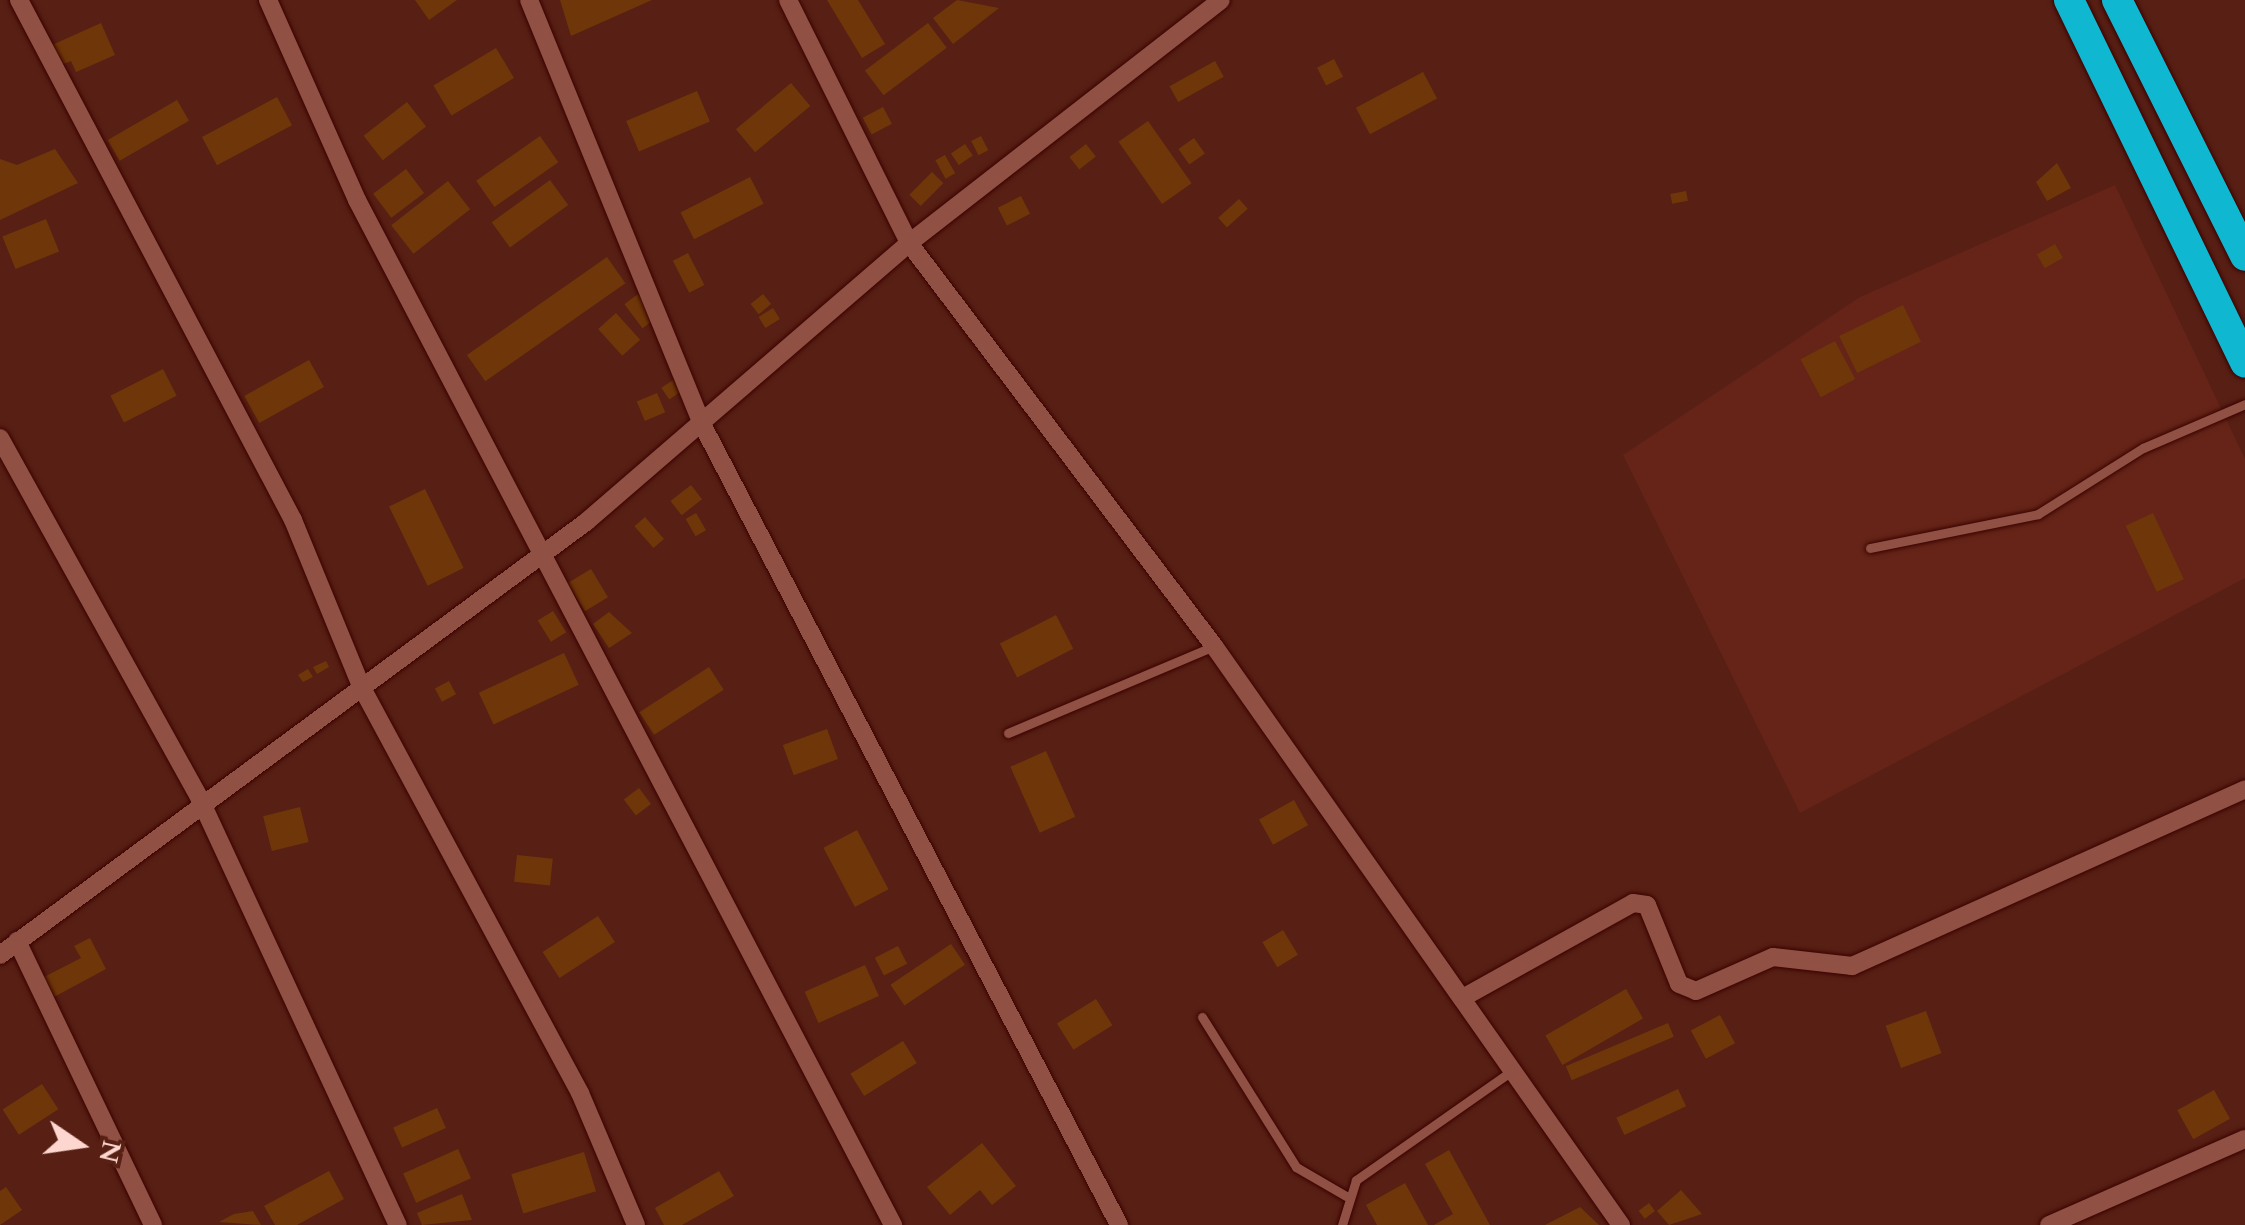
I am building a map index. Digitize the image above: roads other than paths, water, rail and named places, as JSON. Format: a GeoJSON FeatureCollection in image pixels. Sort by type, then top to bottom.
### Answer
{"type":"FeatureCollection","features":[{"type":"Feature","properties":{"kind":"highway"},"geometry":{"type":"LineString","coordinates":[[2069,0],[2245,362]]}},
{"type":"Feature","properties":{"kind":"highway"},"geometry":{"type":"LineString","coordinates":[[2118,0],[2245,256]]}},
{"type":"Feature","properties":{"kind":"street"},"geometry":{"type":"LineString","coordinates":[[19,0],[293,520],[362,688],[580,1092],[636,1225]]}},
{"type":"Feature","properties":{"kind":"street"},"geometry":{"type":"LineString","coordinates":[[268,0],[358,200],[893,1225]]}},
{"type":"Feature","properties":{"kind":"street"},"geometry":{"type":"LineString","coordinates":[[529,0],[704,428],[1119,1225]]}},
{"type":"Feature","properties":{"kind":"street"},"geometry":{"type":"LineString","coordinates":[[788,0],[909,243],[1214,646],[1466,996],[1621,1225]]}},
{"type":"Feature","properties":{"kind":"street"},"geometry":{"type":"LineString","coordinates":[[0,955],[200,799],[362,688],[704,428],[909,243],[1222,0]]}},
{"type":"Feature","properties":{"kind":"street"},"geometry":{"type":"LineString","coordinates":[[0,438],[200,799],[398,1225]]}},
{"type":"Feature","properties":{"kind":"street"},"geometry":{"type":"LineString","coordinates":[[1466,996],[1633,903],[1647,905],[1679,984],[1696,991],[1772,957],[1852,966],[2245,789]]}},
{"type":"Feature","properties":{"kind":"street"},"geometry":{"type":"LineString","coordinates":[[17,942],[153,1225]]}},
{"type":"Feature","properties":{"kind":"street"},"geometry":{"type":"LineString","coordinates":[[2049,1225],[2245,1138]]}},
{"type":"Feature","properties":{"kind":"lane"},"geometry":{"type":"LineString","coordinates":[[1870,548],[2038,514],[2144,448],[2245,404]]}},
{"type":"Feature","properties":{"kind":"lane"},"geometry":{"type":"LineString","coordinates":[[1008,733],[1214,646]]}},
{"type":"Feature","properties":{"kind":"lane"},"geometry":{"type":"LineString","coordinates":[[1202,1017],[1296,1168],[1346,1196]]}},
{"type":"Feature","properties":{"kind":"lane"},"geometry":{"type":"LineString","coordinates":[[1342,1225],[1346,1196],[1513,1070]]}}]}
